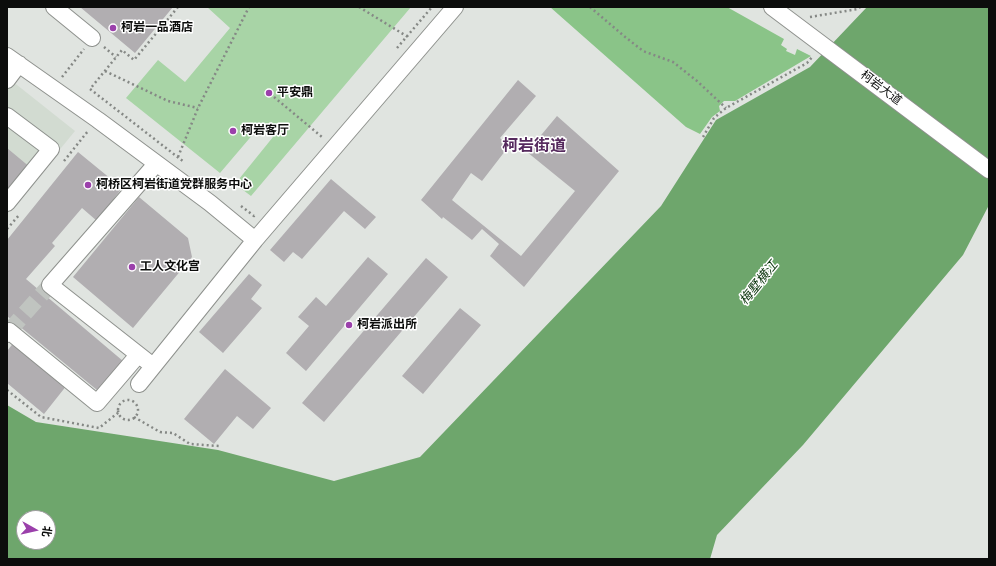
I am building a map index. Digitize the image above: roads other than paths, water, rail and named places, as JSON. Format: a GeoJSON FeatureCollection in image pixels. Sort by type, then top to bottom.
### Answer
{"type":"FeatureCollection","features":[{"type":"Feature","properties":{"kind":"street"},"geometry":{"type":"LineString","coordinates":[[54,7],[92,38]]}},
{"type":"Feature","properties":{"kind":"street"},"geometry":{"type":"LineString","coordinates":[[139,384],[255,240],[455,7]]}},
{"type":"Feature","properties":{"kind":"street","name":"柯岩大道"},"geometry":{"type":"LineString","coordinates":[[772,7],[989,170]]}},
{"type":"Feature","properties":{"kind":"street"},"geometry":{"type":"LineString","coordinates":[[7,80],[13,60],[98,120],[210,204],[255,240]]}},
{"type":"Feature","properties":{"kind":"street"},"geometry":{"type":"LineString","coordinates":[[7,116],[51,149],[7,204]]}},
{"type":"Feature","properties":{"kind":"street"},"geometry":{"type":"LineString","coordinates":[[153,366],[50,285],[156,164]]}},
{"type":"Feature","properties":{"kind":"street"},"geometry":{"type":"LineString","coordinates":[[7,334],[9,331],[98,403],[138,354]]}},
{"type":"Feature","properties":{"kind":"water","name":"梅墅横江"},"geometry":{"type":"Polygon","coordinates":[[[867,7],[989,7],[989,205],[963,255],[803,445],[717,535],[710,559],[7,559],[7,405],[36,422],[218,450],[334,481],[420,457],[661,206],[716,120],[810,67],[867,7]]]}},
{"type":"Feature","properties":{"kind":"tunnel"},"geometry":{"type":"LineString","coordinates":[[9,331],[50,285]]}},
{"type":"Feature","properties":{"kind":"place","name":"柯岩一品酒店"},"geometry":{"type":"Point","coordinates":[113,28]}},
{"type":"Feature","properties":{"kind":"place","name":"平安鼎"},"geometry":{"type":"Point","coordinates":[269,93]}},
{"type":"Feature","properties":{"kind":"place","name":"柯岩客厅"},"geometry":{"type":"Point","coordinates":[233,131]}},
{"type":"Feature","properties":{"kind":"place","name":"柯桥区柯岩街道党群服务中心"},"geometry":{"type":"Point","coordinates":[88,185]}},
{"type":"Feature","properties":{"kind":"place","name":"工人文化宫"},"geometry":{"type":"Point","coordinates":[132,267]}},
{"type":"Feature","properties":{"kind":"place","name":"柯岩派出所"},"geometry":{"type":"Point","coordinates":[349,325]}},
{"type":"Feature","properties":{"kind":"district","name":"柯岩街道"},"geometry":{"type":"Point","coordinates":[534,146]}}]}
